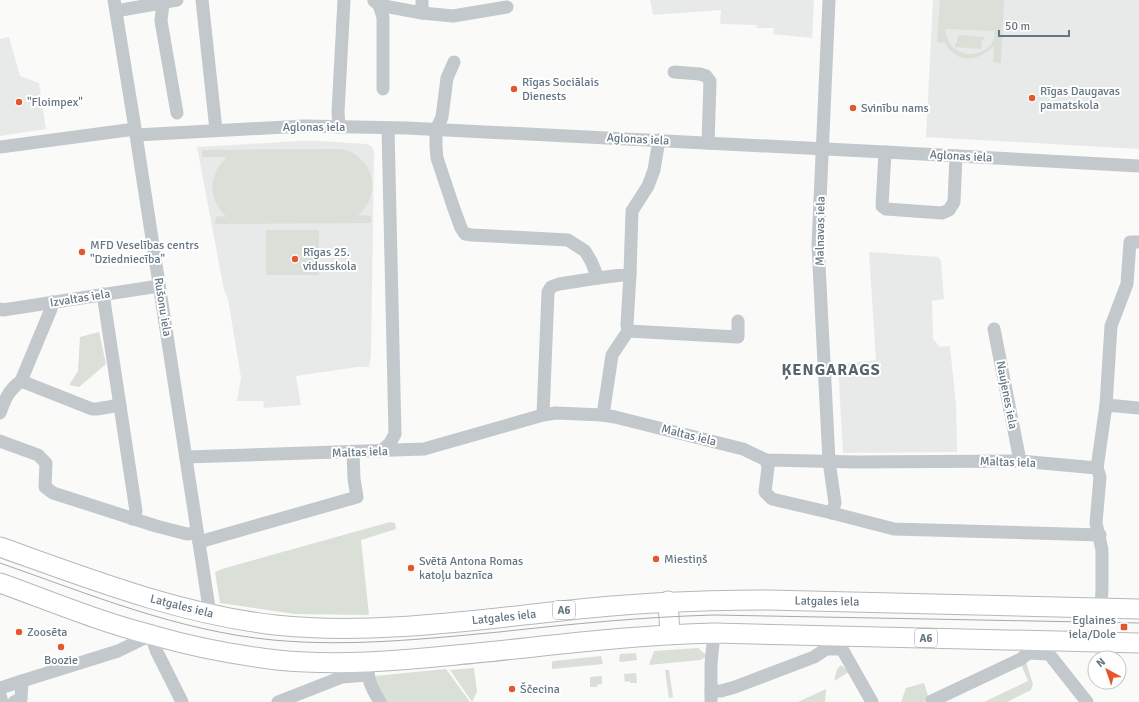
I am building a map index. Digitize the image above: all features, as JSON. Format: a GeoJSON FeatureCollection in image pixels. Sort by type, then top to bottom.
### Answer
{"type":"FeatureCollection","features":[{"type":"Feature","properties":{"kind":"highway","name":"Latgales iela"},"geometry":{"type":"LineString","coordinates":[[0,547],[174,606],[210,614],[275,624],[343,628],[436,624],[634,604],[711,600],[1139,609]]}},
{"type":"Feature","properties":{"kind":"highway","name":"A6"},"geometry":{"type":"LineString","coordinates":[[0,583],[151,635],[197,647],[278,660],[313,662],[368,669],[470,654],[670,634],[714,633],[834,642],[1039,647],[1139,643]]}},
{"type":"Feature","properties":{"kind":"highway"},"geometry":{"type":"LineString","coordinates":[[668,602],[670,634]]}},
{"type":"Feature","properties":{"kind":"street"},"geometry":{"type":"LineString","coordinates":[[115,6],[177,0]]}},
{"type":"Feature","properties":{"kind":"street"},"geometry":{"type":"LineString","coordinates":[[202,0],[216,130]]}},
{"type":"Feature","properties":{"kind":"street"},"geometry":{"type":"LineString","coordinates":[[339,127],[338,112],[344,0]]}},
{"type":"Feature","properties":{"kind":"street","name":"Malnavas iela"},"geometry":{"type":"LineString","coordinates":[[829,0],[818,245],[829,461],[835,503],[832,513]]}},
{"type":"Feature","properties":{"kind":"street"},"geometry":{"type":"LineString","coordinates":[[163,2],[161,20],[177,113]]}},
{"type":"Feature","properties":{"kind":"street"},"geometry":{"type":"LineString","coordinates":[[376,3],[422,6],[453,16],[507,7]]}},
{"type":"Feature","properties":{"kind":"street"},"geometry":{"type":"LineString","coordinates":[[376,3],[383,17],[383,89]]}},
{"type":"Feature","properties":{"kind":"street","name":"Rušonu iela"},"geometry":{"type":"LineString","coordinates":[[115,6],[136,132],[210,614]]}},
{"type":"Feature","properties":{"kind":"street"},"geometry":{"type":"LineString","coordinates":[[454,62],[447,78],[442,117],[436,130],[436,147],[437,158],[461,228],[465,234],[472,235],[568,240],[585,251],[598,278]]}},
{"type":"Feature","properties":{"kind":"street"},"geometry":{"type":"LineString","coordinates":[[674,72],[700,74],[706,76],[710,81],[708,143]]}},
{"type":"Feature","properties":{"kind":"street","name":"Aglonas iela"},"geometry":{"type":"LineString","coordinates":[[0,147],[136,132],[304,126],[388,128],[659,140],[1139,166]]}},
{"type":"Feature","properties":{"kind":"street"},"geometry":{"type":"LineString","coordinates":[[381,451],[390,443],[395,434],[388,128]]}},
{"type":"Feature","properties":{"kind":"street"},"geometry":{"type":"LineString","coordinates":[[603,415],[612,355],[628,331],[627,324],[632,211],[648,186],[654,170],[659,140]]}},
{"type":"Feature","properties":{"kind":"street"},"geometry":{"type":"LineString","coordinates":[[885,152],[882,206],[886,209],[942,213],[949,210],[954,202],[956,156]]}},
{"type":"Feature","properties":{"kind":"street"},"geometry":{"type":"LineString","coordinates":[[1101,608],[1102,550],[1100,535],[1096,523],[1100,477],[1097,468],[1106,405],[1111,326],[1127,284],[1130,242],[1139,242]]}},
{"type":"Feature","properties":{"kind":"street"},"geometry":{"type":"LineString","coordinates":[[543,415],[548,292],[551,287],[559,284],[630,274]]}},
{"type":"Feature","properties":{"kind":"street","name":"Izvaltas iela"},"geometry":{"type":"LineString","coordinates":[[0,309],[3,310],[160,286]]}},
{"type":"Feature","properties":{"kind":"street"},"geometry":{"type":"LineString","coordinates":[[103,294],[136,511],[132,519]]}},
{"type":"Feature","properties":{"kind":"street"},"geometry":{"type":"LineString","coordinates":[[0,414],[6,397],[12,388],[21,382],[51,309],[52,302]]}},
{"type":"Feature","properties":{"kind":"street"},"geometry":{"type":"LineString","coordinates":[[628,331],[738,337],[738,321]]}},
{"type":"Feature","properties":{"kind":"street","name":"Naujenes iela"},"geometry":{"type":"LineString","coordinates":[[994,329],[1020,461]]}},
{"type":"Feature","properties":{"kind":"street"},"geometry":{"type":"LineString","coordinates":[[21,382],[92,409],[120,405]]}},
{"type":"Feature","properties":{"kind":"street"},"geometry":{"type":"LineString","coordinates":[[1106,405],[1139,408]]}},
{"type":"Feature","properties":{"kind":"street","name":"Maltas iela"},"geometry":{"type":"LineString","coordinates":[[186,457],[424,449],[543,415],[556,413],[603,415],[743,449],[766,460],[1020,461],[1097,468]]}},
{"type":"Feature","properties":{"kind":"street"},"geometry":{"type":"LineString","coordinates":[[395,434],[400,441],[413,450]]}},
{"type":"Feature","properties":{"kind":"street"},"geometry":{"type":"LineString","coordinates":[[0,441],[38,455],[46,462],[45,487],[53,493],[132,519],[198,538],[357,497],[354,479],[353,452]]}},
{"type":"Feature","properties":{"kind":"street"},"geometry":{"type":"LineString","coordinates":[[766,460],[768,467],[765,492],[772,499],[894,529],[1100,535]]}},
{"type":"Feature","properties":{"kind":"street"},"geometry":{"type":"LineString","coordinates":[[711,697],[711,664],[714,633]]}},
{"type":"Feature","properties":{"kind":"street"},"geometry":{"type":"LineString","coordinates":[[0,688],[118,651],[151,635],[156,650],[182,702]]}},
{"type":"Feature","properties":{"kind":"street"},"geometry":{"type":"LineString","coordinates":[[711,697],[721,691],[814,656],[834,642],[842,649],[872,702]]}},
{"type":"Feature","properties":{"kind":"street"},"geometry":{"type":"LineString","coordinates":[[931,702],[1001,669],[1039,647],[1049,654],[1087,702]]}},
{"type":"Feature","properties":{"kind":"street"},"geometry":{"type":"LineString","coordinates":[[278,702],[342,677],[368,669],[370,686],[380,702]]}},
{"type":"Feature","properties":{"kind":"street"},"geometry":{"type":"LineString","coordinates":[[19,701],[22,681]]}},
{"type":"Feature","properties":{"kind":"street"},"geometry":{"type":"LineString","coordinates":[[0,695],[2,702]]}},
{"type":"Feature","properties":{"kind":"shaded area"},"geometry":{"type":"Polygon","coordinates":[[[650,0],[814,0],[812,38],[773,34],[774,28],[757,28],[756,25],[720,24],[721,10],[653,15],[650,0]]]}},
{"type":"Feature","properties":{"kind":"shaded area","name":"Rīgas Daugavas pamatskola"},"geometry":{"type":"Polygon","coordinates":[[[933,0],[1139,0],[1139,149],[926,137],[933,0]]]}},
{"type":"Feature","properties":{"kind":"shaded area"},"geometry":{"type":"Polygon","coordinates":[[[940,0],[1004,0],[1001,63],[993,62],[994,46],[981,55],[966,59],[954,54],[945,43],[937,42],[940,0]],[[945,29],[948,41],[955,48],[963,53],[972,54],[981,52],[988,48],[993,40],[995,31],[945,29]]]}},
{"type":"Feature","properties":{"kind":"shaded area"},"geometry":{"type":"Polygon","coordinates":[[[958,35],[984,37],[984,40],[982,40],[981,49],[955,47],[958,35]]]}},
{"type":"Feature","properties":{"kind":"shaded area"},"geometry":{"type":"Polygon","coordinates":[[[9,37],[20,76],[39,83],[46,129],[0,136],[0,39],[9,37]]]}},
{"type":"Feature","properties":{"kind":"shaded area","name":"Rīgas 25. vidusskola"},"geometry":{"type":"Polygon","coordinates":[[[300,141],[367,144],[371,146],[374,151],[371,355],[369,367],[357,367],[296,376],[301,405],[264,408],[263,401],[237,401],[241,378],[228,299],[224,290],[197,147],[300,141]]]}},
{"type":"Feature","properties":{"kind":"shaded area"},"geometry":{"type":"Polygon","coordinates":[[[329,149],[351,152],[360,158],[366,165],[370,173],[372,191],[365,208],[358,215],[371,216],[371,223],[215,224],[216,216],[227,217],[216,203],[212,187],[216,171],[227,157],[202,157],[202,150],[329,149]]]}},
{"type":"Feature","properties":{"kind":"shaded area"},"geometry":{"type":"Polygon","coordinates":[[[266,230],[319,230],[319,275],[266,275],[266,230]]]}},
{"type":"Feature","properties":{"kind":"shaded area"},"geometry":{"type":"Polygon","coordinates":[[[869,252],[938,257],[941,261],[944,299],[932,301],[933,339],[940,347],[950,346],[956,404],[957,452],[843,453],[838,364],[876,360],[869,252]]]}},
{"type":"Feature","properties":{"kind":"shaded area"},"geometry":{"type":"Polygon","coordinates":[[[99,332],[106,364],[79,387],[69,385],[78,371],[80,337],[99,332]]]}},
{"type":"Feature","properties":{"kind":"shaded area"},"geometry":{"type":"Polygon","coordinates":[[[390,522],[395,523],[396,529],[361,540],[369,615],[295,614],[220,603],[215,572],[390,522]]]}},
{"type":"Feature","properties":{"kind":"shaded area"},"geometry":{"type":"Polygon","coordinates":[[[698,648],[707,656],[701,660],[649,665],[654,651],[698,648]]]}},
{"type":"Feature","properties":{"kind":"shaded area"},"geometry":{"type":"Polygon","coordinates":[[[636,653],[637,660],[619,661],[620,654],[636,653]]]}},
{"type":"Feature","properties":{"kind":"shaded area"},"geometry":{"type":"Polygon","coordinates":[[[601,656],[603,664],[552,669],[552,662],[554,661],[601,656]]]}},
{"type":"Feature","properties":{"kind":"shaded area"},"geometry":{"type":"Polygon","coordinates":[[[474,662],[474,664],[373,672],[374,669],[474,662]]]}},
{"type":"Feature","properties":{"kind":"shaded area"},"geometry":{"type":"Polygon","coordinates":[[[1020,662],[1026,662],[1033,684],[1031,690],[1007,702],[984,702],[1028,681],[1020,662]]]}},
{"type":"Feature","properties":{"kind":"shaded area"},"geometry":{"type":"Polygon","coordinates":[[[841,665],[849,672],[834,681],[837,669],[841,665]]]}},
{"type":"Feature","properties":{"kind":"shaded area"},"geometry":{"type":"Polygon","coordinates":[[[474,668],[477,692],[472,702],[450,670],[474,668]]]}},
{"type":"Feature","properties":{"kind":"shaded area"},"geometry":{"type":"Polygon","coordinates":[[[446,669],[470,702],[386,702],[374,683],[374,676],[446,669]]]}},
{"type":"Feature","properties":{"kind":"shaded area"},"geometry":{"type":"Polygon","coordinates":[[[665,670],[669,670],[673,697],[669,698],[665,670]]]}},
{"type":"Feature","properties":{"kind":"shaded area"},"geometry":{"type":"Polygon","coordinates":[[[636,673],[637,683],[630,683],[630,681],[625,682],[624,674],[636,673]]]}},
{"type":"Feature","properties":{"kind":"shaded area"},"geometry":{"type":"Polygon","coordinates":[[[602,676],[602,684],[597,685],[597,687],[590,687],[590,677],[602,676]]]}},
{"type":"Feature","properties":{"kind":"shaded area"},"geometry":{"type":"Polygon","coordinates":[[[924,683],[929,699],[923,702],[901,702],[906,688],[924,683]]]}},
{"type":"Feature","properties":{"kind":"shaded area"},"geometry":{"type":"Polygon","coordinates":[[[826,689],[825,702],[798,702],[826,689]]]}},
{"type":"Feature","properties":{"kind":"tram line"},"geometry":{"type":"LineString","coordinates":[[0,563],[100,599],[168,620],[203,629],[238,635],[301,642],[330,643],[386,641],[499,632],[606,621],[714,615],[1139,623]]}},
{"type":"Feature","properties":{"kind":"place","name":"Rīgas Sociālais Dienests"},"geometry":{"type":"Point","coordinates":[514,89]}},
{"type":"Feature","properties":{"kind":"place","name":"Rīgas Daugavas pamatskola"},"geometry":{"type":"Point","coordinates":[1032,98]}},
{"type":"Feature","properties":{"kind":"place","name":"\"Floimpex\""},"geometry":{"type":"Point","coordinates":[19,102]}},
{"type":"Feature","properties":{"kind":"place","name":"Svinību nams"},"geometry":{"type":"Point","coordinates":[853,108]}},
{"type":"Feature","properties":{"kind":"place","name":"MFD Veselības centrs \"Dziedniecība\""},"geometry":{"type":"Point","coordinates":[82,252]}},
{"type":"Feature","properties":{"kind":"place","name":"Rīgas 25. vidusskola"},"geometry":{"type":"Point","coordinates":[295,259]}},
{"type":"Feature","properties":{"kind":"place","name":"Miestiņš"},"geometry":{"type":"Point","coordinates":[656,559]}},
{"type":"Feature","properties":{"kind":"place","name":"Svētā Antona Romas katoļu baznīca"},"geometry":{"type":"Point","coordinates":[411,568]}},
{"type":"Feature","properties":{"kind":"place","name":"Eglaines iela/Dole"},"geometry":{"type":"Point","coordinates":[1124,627]}},
{"type":"Feature","properties":{"kind":"place","name":"Zoosēta"},"geometry":{"type":"Point","coordinates":[19,632]}},
{"type":"Feature","properties":{"kind":"place","name":"Boozie"},"geometry":{"type":"Point","coordinates":[61,647]}},
{"type":"Feature","properties":{"kind":"place","name":"Ščecina"},"geometry":{"type":"Point","coordinates":[512,689]}},
{"type":"Feature","properties":{"kind":"district","name":"ĶENGARAGS"},"geometry":{"type":"Point","coordinates":[831,369]}}]}
